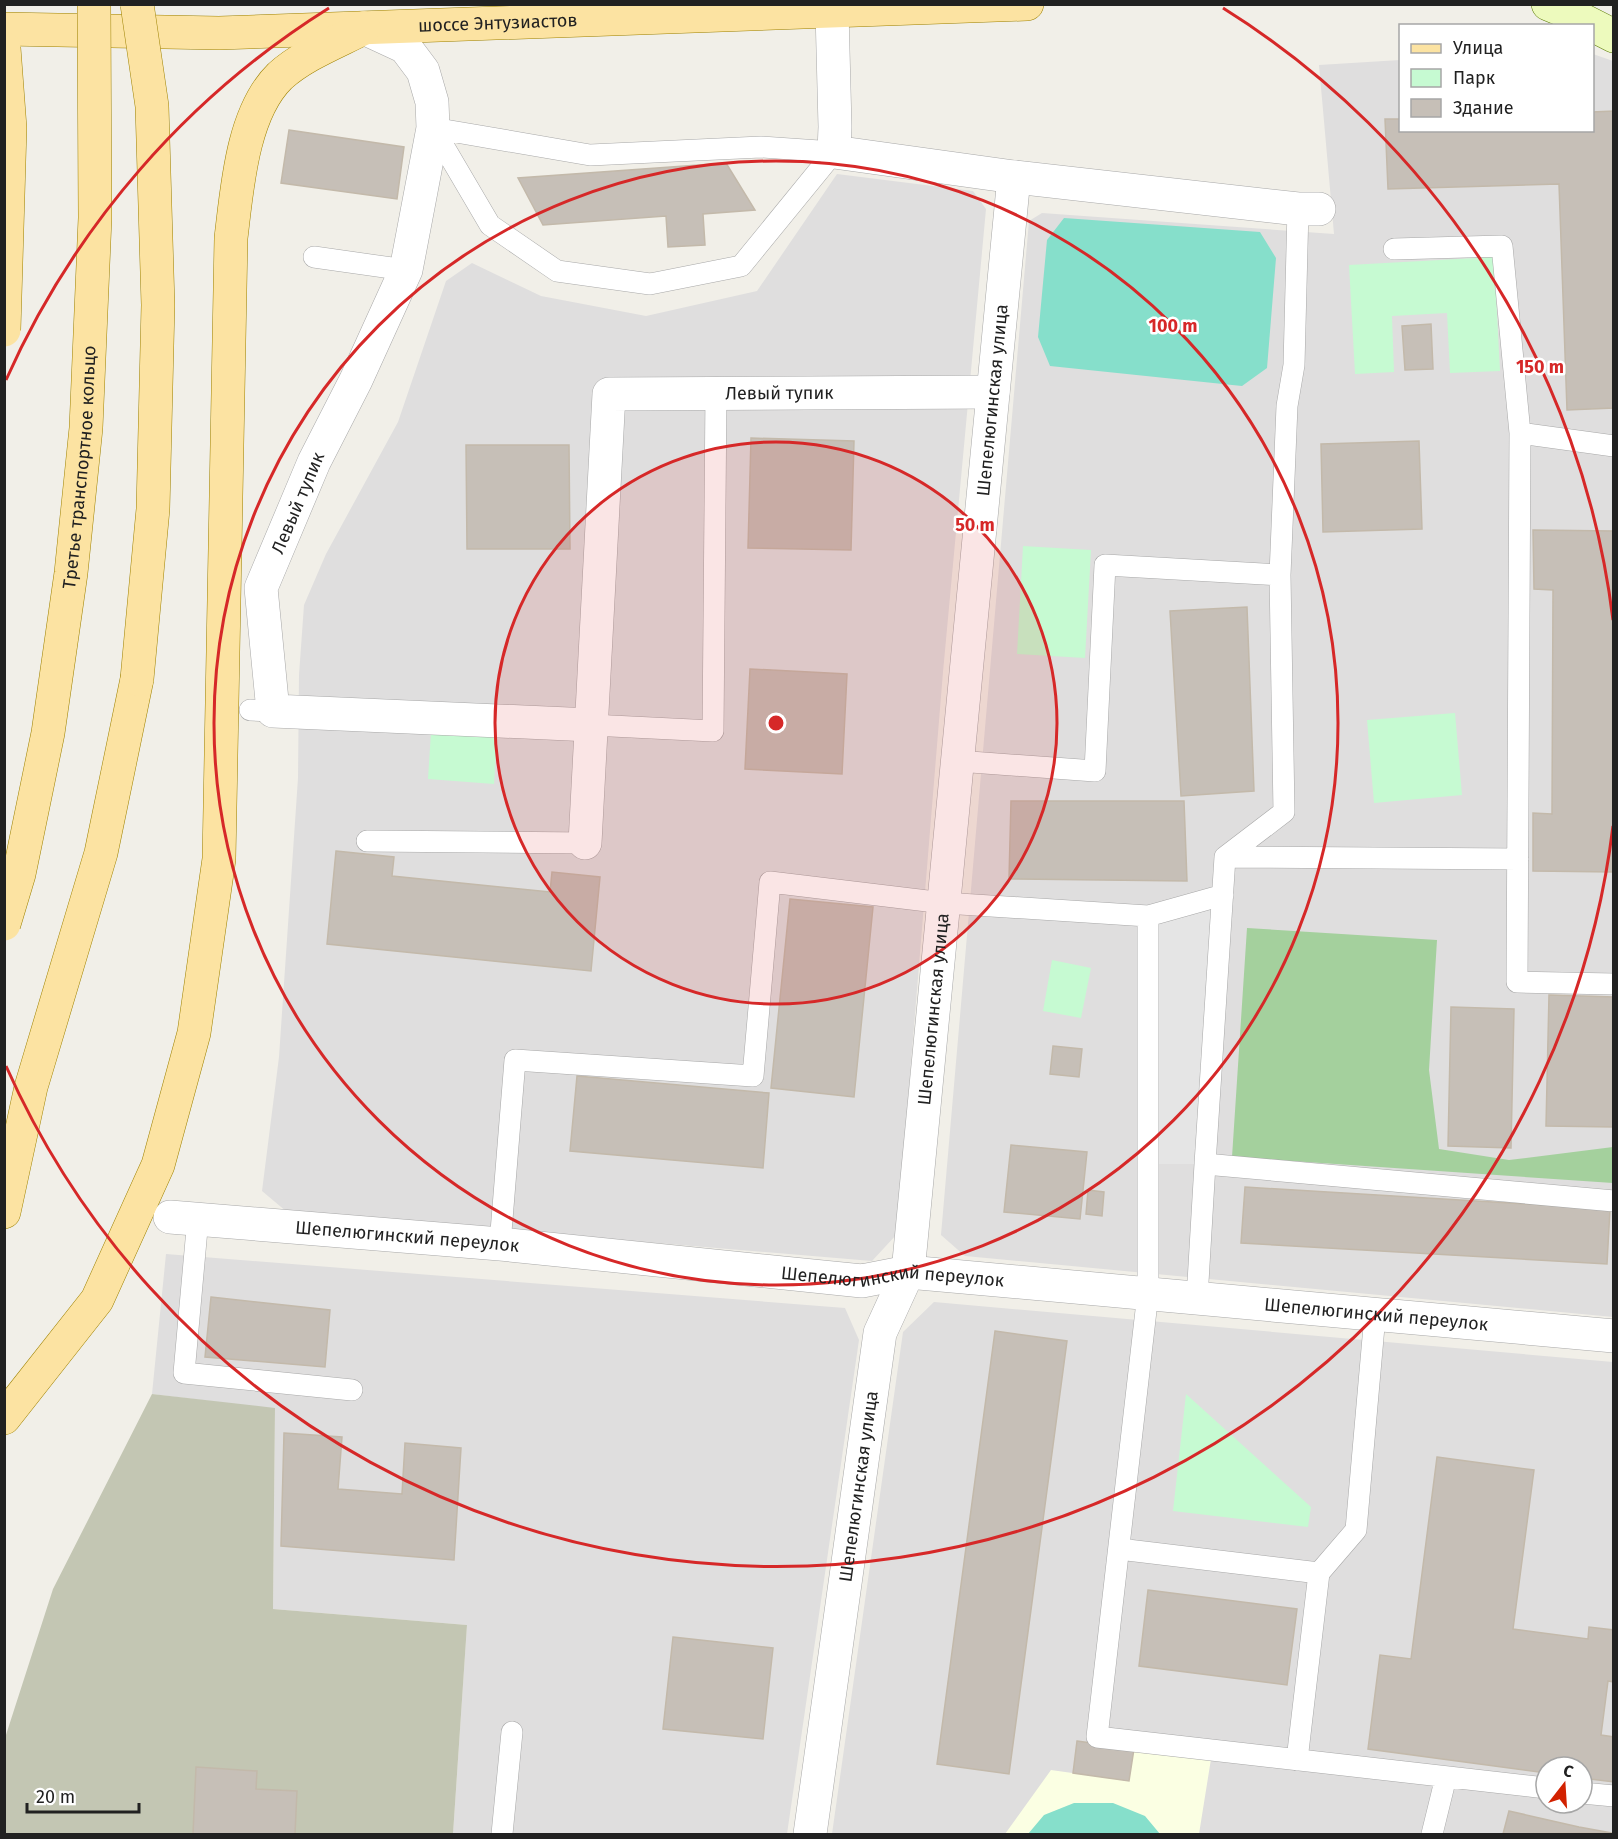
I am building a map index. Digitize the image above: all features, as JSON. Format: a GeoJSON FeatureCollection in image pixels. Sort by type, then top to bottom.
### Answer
{"type":"FeatureCollection","features":[{"type":"Feature","properties":{"kind":"main road","name":"Третье транспортное кольцо"},"geometry":{"type":"LineString","coordinates":[[4,924],[19,874],[48,733],[71,573],[86,428],[95,218],[94,4]]}},
{"type":"Feature","properties":{"kind":"main road"},"geometry":{"type":"LineString","coordinates":[[4,1212],[31,1087],[101,853],[137,679],[153,509],[158,305],[152,106],[137,4]]}},
{"type":"Feature","properties":{"kind":"main road","name":"шоссе Энтузиастов"},"geometry":{"type":"LineString","coordinates":[[4,29],[219,33],[1027,4]]}},
{"type":"Feature","properties":{"kind":"main road"},"geometry":{"type":"LineString","coordinates":[[4,1418],[97,1300],[158,1165],[194,1033],[219,859],[231,238],[239,168],[256,116],[268,91],[280,76],[297,64],[364,28]]}},
{"type":"Feature","properties":{"kind":"main road"},"geometry":{"type":"LineString","coordinates":[[4,58],[113,32]]}},
{"type":"Feature","properties":{"kind":"main road"},"geometry":{"type":"LineString","coordinates":[[4,48],[9,128],[4,330]]}},
{"type":"Feature","properties":{"kind":"street"},"geometry":{"type":"LineString","coordinates":[[1548,4],[1590,24]]}},
{"type":"Feature","properties":{"kind":"street"},"geometry":{"type":"LineString","coordinates":[[832,12],[836,127],[834,152],[1014,177],[1308,209]]}},
{"type":"Feature","properties":{"kind":"street"},"geometry":{"type":"LineString","coordinates":[[1594,26],[1614,36]]}},
{"type":"Feature","properties":{"kind":"street","name":"Левый тупик"},"geometry":{"type":"LineString","coordinates":[[364,28],[405,47],[423,71],[432,102],[433,128],[406,270],[356,380],[314,462],[261,588],[262,711],[591,725]]}},
{"type":"Feature","properties":{"kind":"street","name":"Шепелюгинская улица"},"geometry":{"type":"LineString","coordinates":[[810,1834],[880,1332],[908,1272],[1014,177]]}},
{"type":"Feature","properties":{"kind":"street","name":"Левый тупик"},"geometry":{"type":"LineString","coordinates":[[585,843],[609,394],[993,392]]}},
{"type":"Feature","properties":{"kind":"street","name":"Шепелюгинский переулок"},"geometry":{"type":"LineString","coordinates":[[184,1217],[500,1244],[862,1281],[908,1272],[1614,1336]]}},
{"type":"Feature","properties":{"kind":"lane"},"geometry":{"type":"LineString","coordinates":[[433,128],[490,225],[557,272],[650,284],[741,266],[834,152]]}},
{"type":"Feature","properties":{"kind":"lane"},"geometry":{"type":"LineString","coordinates":[[433,128],[590,155],[761,147],[834,152]]}},
{"type":"Feature","properties":{"kind":"lane"},"geometry":{"type":"LineString","coordinates":[[1197,1299],[1225,857],[1284,812],[1280,575],[1287,406],[1294,365],[1308,209]]}},
{"type":"Feature","properties":{"kind":"lane"},"geometry":{"type":"LineString","coordinates":[[1394,249],[1502,246],[1520,433],[1517,982],[1614,984]]}},
{"type":"Feature","properties":{"kind":"lane"},"geometry":{"type":"LineString","coordinates":[[314,257],[406,270]]}},
{"type":"Feature","properties":{"kind":"lane"},"geometry":{"type":"LineString","coordinates":[[591,725],[713,731],[716,393]]}},
{"type":"Feature","properties":{"kind":"lane"},"geometry":{"type":"LineString","coordinates":[[1520,433],[1614,446]]}},
{"type":"Feature","properties":{"kind":"lane"},"geometry":{"type":"LineString","coordinates":[[957,761],[1095,771],[1105,565],[1280,575]]}},
{"type":"Feature","properties":{"kind":"lane"},"geometry":{"type":"LineString","coordinates":[[367,841],[585,843]]}},
{"type":"Feature","properties":{"kind":"lane"},"geometry":{"type":"LineString","coordinates":[[1225,857],[1518,859]]}},
{"type":"Feature","properties":{"kind":"lane"},"geometry":{"type":"LineString","coordinates":[[500,1244],[515,1060],[753,1076],[770,882],[944,903],[1148,916],[1222,896]]}},
{"type":"Feature","properties":{"kind":"lane"},"geometry":{"type":"LineString","coordinates":[[1148,916],[1148,1293],[1097,1737],[1534,1787]]}},
{"type":"Feature","properties":{"kind":"lane"},"geometry":{"type":"LineString","coordinates":[[1205,1164],[1614,1201]]}},
{"type":"Feature","properties":{"kind":"lane"},"geometry":{"type":"LineString","coordinates":[[184,1217],[184,1373],[352,1390]]}},
{"type":"Feature","properties":{"kind":"lane"},"geometry":{"type":"LineString","coordinates":[[1297,1760],[1319,1573],[1356,1530],[1375,1315]]}},
{"type":"Feature","properties":{"kind":"lane"},"geometry":{"type":"LineString","coordinates":[[1119,1550],[1319,1573]]}},
{"type":"Feature","properties":{"kind":"lane"},"geometry":{"type":"LineString","coordinates":[[502,1834],[512,1732]]}},
{"type":"Feature","properties":{"kind":"lane"},"geometry":{"type":"LineString","coordinates":[[1432,1834],[1446,1777]]}},
{"type":"Feature","properties":{"kind":"lane"},"geometry":{"type":"LineString","coordinates":[[1594,1794],[1614,1796]]}},
{"type":"Feature","properties":{"kind":"shaded area"},"geometry":{"type":"Polygon","coordinates":[[[1594,54],[1613,61],[1613,1317],[965,1256],[941,1235],[1029,221],[1042,213],[1334,234],[1319,65],[1399,60],[1399,132],[1594,132],[1594,54]]]}},
{"type":"Feature","properties":{"kind":"shaded area"},"geometry":{"type":"Polygon","coordinates":[[[837,174],[973,191],[986,209],[943,672],[897,1234],[872,1261],[287,1212],[262,1191],[279,1057],[298,778],[299,675],[304,605],[326,554],[398,422],[446,281],[472,263],[541,296],[646,316],[757,291],[837,174]]]}},
{"type":"Feature","properties":{"kind":"shaded area"},"geometry":{"type":"Polygon","coordinates":[[[1223,895],[1205,1164],[1148,1164],[1148,916],[1223,895]]]}},
{"type":"Feature","properties":{"kind":"shaded area"},"geometry":{"type":"Polygon","coordinates":[[[166,1254],[845,1308],[859,1340],[787,1834],[453,1834],[467,1625],[273,1609],[275,1409],[152,1394],[166,1254]]]}},
{"type":"Feature","properties":{"kind":"shaded area"},"geometry":{"type":"Polygon","coordinates":[[[934,1302],[1613,1362],[1613,1834],[832,1834],[903,1332],[934,1302]]]}},
{"type":"Feature","properties":{"kind":"shaded area"},"geometry":{"type":"Polygon","coordinates":[[[152,1394],[275,1408],[273,1609],[467,1625],[453,1834],[5,1834],[5,1738],[53,1589],[152,1394]]]}},
{"type":"Feature","properties":{"kind":"shaded area"},"geometry":{"type":"Polygon","coordinates":[[[1134,1749],[1211,1759],[1199,1834],[1005,1834],[1051,1770],[1129,1781],[1134,1749]]]}},
{"type":"Feature","properties":{"kind":"green space"},"geometry":{"type":"Polygon","coordinates":[[[1064,218],[1260,232],[1276,258],[1267,368],[1242,386],[1050,366],[1038,337],[1047,240],[1064,218]]]}},
{"type":"Feature","properties":{"kind":"green space"},"geometry":{"type":"Polygon","coordinates":[[[1494,257],[1500,371],[1450,373],[1447,313],[1392,316],[1394,372],[1355,374],[1349,265],[1494,257]]]}},
{"type":"Feature","properties":{"kind":"green space"},"geometry":{"type":"Polygon","coordinates":[[[1023,546],[1091,550],[1085,658],[1017,654],[1023,546]]]}},
{"type":"Feature","properties":{"kind":"green space"},"geometry":{"type":"Polygon","coordinates":[[[1455,713],[1462,795],[1374,803],[1367,720],[1455,713]]]}},
{"type":"Feature","properties":{"kind":"green space"},"geometry":{"type":"Polygon","coordinates":[[[431,732],[497,736],[494,784],[428,779],[431,732]]]}},
{"type":"Feature","properties":{"kind":"green space"},"geometry":{"type":"Polygon","coordinates":[[[1247,928],[1437,940],[1429,1070],[1439,1149],[1509,1160],[1613,1147],[1613,1183],[1232,1157],[1247,928]]]}},
{"type":"Feature","properties":{"kind":"green space"},"geometry":{"type":"Polygon","coordinates":[[[1052,960],[1091,968],[1081,1018],[1043,1011],[1052,960]]]}},
{"type":"Feature","properties":{"kind":"green space"},"geometry":{"type":"Polygon","coordinates":[[[1186,1394],[1311,1507],[1308,1527],[1173,1511],[1186,1394]]]}},
{"type":"Feature","properties":{"kind":"green space"},"geometry":{"type":"Polygon","coordinates":[[[1074,1803],[1113,1803],[1145,1816],[1160,1834],[1028,1834],[1044,1815],[1074,1803]]]}},
{"type":"Feature","properties":{"kind":"building"},"geometry":{"type":"Polygon","coordinates":[[[1614,111],[1614,408],[1567,410],[1559,184],[1388,189],[1385,119],[1399,119],[1399,132],[1594,132],[1594,112],[1614,111]]]}},
{"type":"Feature","properties":{"kind":"building"},"geometry":{"type":"Polygon","coordinates":[[[289,130],[404,147],[397,199],[281,183],[289,130]]]}},
{"type":"Feature","properties":{"kind":"building"},"geometry":{"type":"Polygon","coordinates":[[[726,163],[755,210],[703,214],[705,245],[668,247],[666,216],[543,225],[518,178],[726,163]]]}},
{"type":"Feature","properties":{"kind":"building"},"geometry":{"type":"Polygon","coordinates":[[[1431,324],[1433,369],[1405,370],[1402,326],[1431,324]]]}},
{"type":"Feature","properties":{"kind":"building"},"geometry":{"type":"Polygon","coordinates":[[[751,438],[854,441],[851,550],[748,548],[751,438]]]}},
{"type":"Feature","properties":{"kind":"building"},"geometry":{"type":"Polygon","coordinates":[[[1419,441],[1422,529],[1323,532],[1321,444],[1419,441]]]}},
{"type":"Feature","properties":{"kind":"building"},"geometry":{"type":"Polygon","coordinates":[[[466,445],[569,445],[570,549],[467,549],[466,445]]]}},
{"type":"Feature","properties":{"kind":"building"},"geometry":{"type":"Polygon","coordinates":[[[1533,530],[1614,531],[1614,872],[1533,871],[1533,813],[1552,814],[1553,590],[1534,589],[1533,530]]]}},
{"type":"Feature","properties":{"kind":"building"},"geometry":{"type":"Polygon","coordinates":[[[1247,607],[1254,791],[1181,796],[1170,611],[1247,607]]]}},
{"type":"Feature","properties":{"kind":"building"},"geometry":{"type":"Polygon","coordinates":[[[750,669],[847,674],[842,774],[745,769],[750,669]]]}},
{"type":"Feature","properties":{"kind":"building"},"geometry":{"type":"Polygon","coordinates":[[[1011,801],[1184,801],[1187,881],[1009,879],[1011,801]]]}},
{"type":"Feature","properties":{"kind":"building"},"geometry":{"type":"Polygon","coordinates":[[[336,851],[394,857],[392,876],[550,892],[552,872],[600,877],[591,971],[327,944],[336,851]]]}},
{"type":"Feature","properties":{"kind":"building"},"geometry":{"type":"Polygon","coordinates":[[[790,899],[873,907],[854,1097],[771,1088],[790,899]]]}},
{"type":"Feature","properties":{"kind":"building"},"geometry":{"type":"Polygon","coordinates":[[[1549,995],[1614,997],[1614,1127],[1546,1126],[1549,995]]]}},
{"type":"Feature","properties":{"kind":"building"},"geometry":{"type":"Polygon","coordinates":[[[1451,1007],[1514,1009],[1511,1148],[1448,1146],[1451,1007]]]}},
{"type":"Feature","properties":{"kind":"building"},"geometry":{"type":"Polygon","coordinates":[[[1053,1046],[1082,1049],[1079,1077],[1050,1074],[1053,1046]]]}},
{"type":"Feature","properties":{"kind":"building"},"geometry":{"type":"Polygon","coordinates":[[[577,1076],[769,1093],[763,1168],[570,1151],[577,1076]]]}},
{"type":"Feature","properties":{"kind":"building"},"geometry":{"type":"Polygon","coordinates":[[[1011,1145],[1087,1152],[1080,1219],[1004,1212],[1011,1145]]]}},
{"type":"Feature","properties":{"kind":"building"},"geometry":{"type":"Polygon","coordinates":[[[1245,1187],[1610,1209],[1607,1264],[1241,1243],[1245,1187]]]}},
{"type":"Feature","properties":{"kind":"building"},"geometry":{"type":"Polygon","coordinates":[[[1088,1190],[1104,1192],[1102,1216],[1086,1214],[1088,1190]]]}},
{"type":"Feature","properties":{"kind":"building"},"geometry":{"type":"Polygon","coordinates":[[[211,1297],[330,1310],[325,1367],[205,1357],[211,1297]]]}},
{"type":"Feature","properties":{"kind":"building"},"geometry":{"type":"Polygon","coordinates":[[[995,1331],[1067,1341],[1009,1774],[937,1764],[995,1331]]]}},
{"type":"Feature","properties":{"kind":"building"},"geometry":{"type":"Polygon","coordinates":[[[284,1433],[342,1437],[338,1489],[402,1494],[405,1443],[461,1448],[454,1560],[281,1546],[284,1433]]]}},
{"type":"Feature","properties":{"kind":"building"},"geometry":{"type":"Polygon","coordinates":[[[1437,1457],[1534,1470],[1513,1629],[1588,1639],[1589,1627],[1614,1630],[1614,1682],[1608,1681],[1601,1735],[1614,1737],[1614,1782],[1594,1780],[1594,1755],[1534,1755],[1534,1771],[1368,1749],[1380,1655],[1411,1659],[1437,1457]]]}},
{"type":"Feature","properties":{"kind":"building"},"geometry":{"type":"Polygon","coordinates":[[[1148,1590],[1297,1609],[1287,1685],[1139,1666],[1148,1590]]]}},
{"type":"Feature","properties":{"kind":"building"},"geometry":{"type":"Polygon","coordinates":[[[673,1637],[773,1648],[763,1739],[663,1729],[673,1637]]]}},
{"type":"Feature","properties":{"kind":"building"},"geometry":{"type":"Polygon","coordinates":[[[1077,1741],[1134,1749],[1129,1781],[1073,1773],[1077,1741]]]}},
{"type":"Feature","properties":{"kind":"building"},"geometry":{"type":"Polygon","coordinates":[[[196,1767],[257,1771],[256,1789],[297,1791],[295,1834],[193,1834],[196,1767]]]}},
{"type":"Feature","properties":{"kind":"building"},"geometry":{"type":"Polygon","coordinates":[[[1509,1811],[1579,1827],[1612,1833],[1503,1834],[1509,1811]]]}}]}
